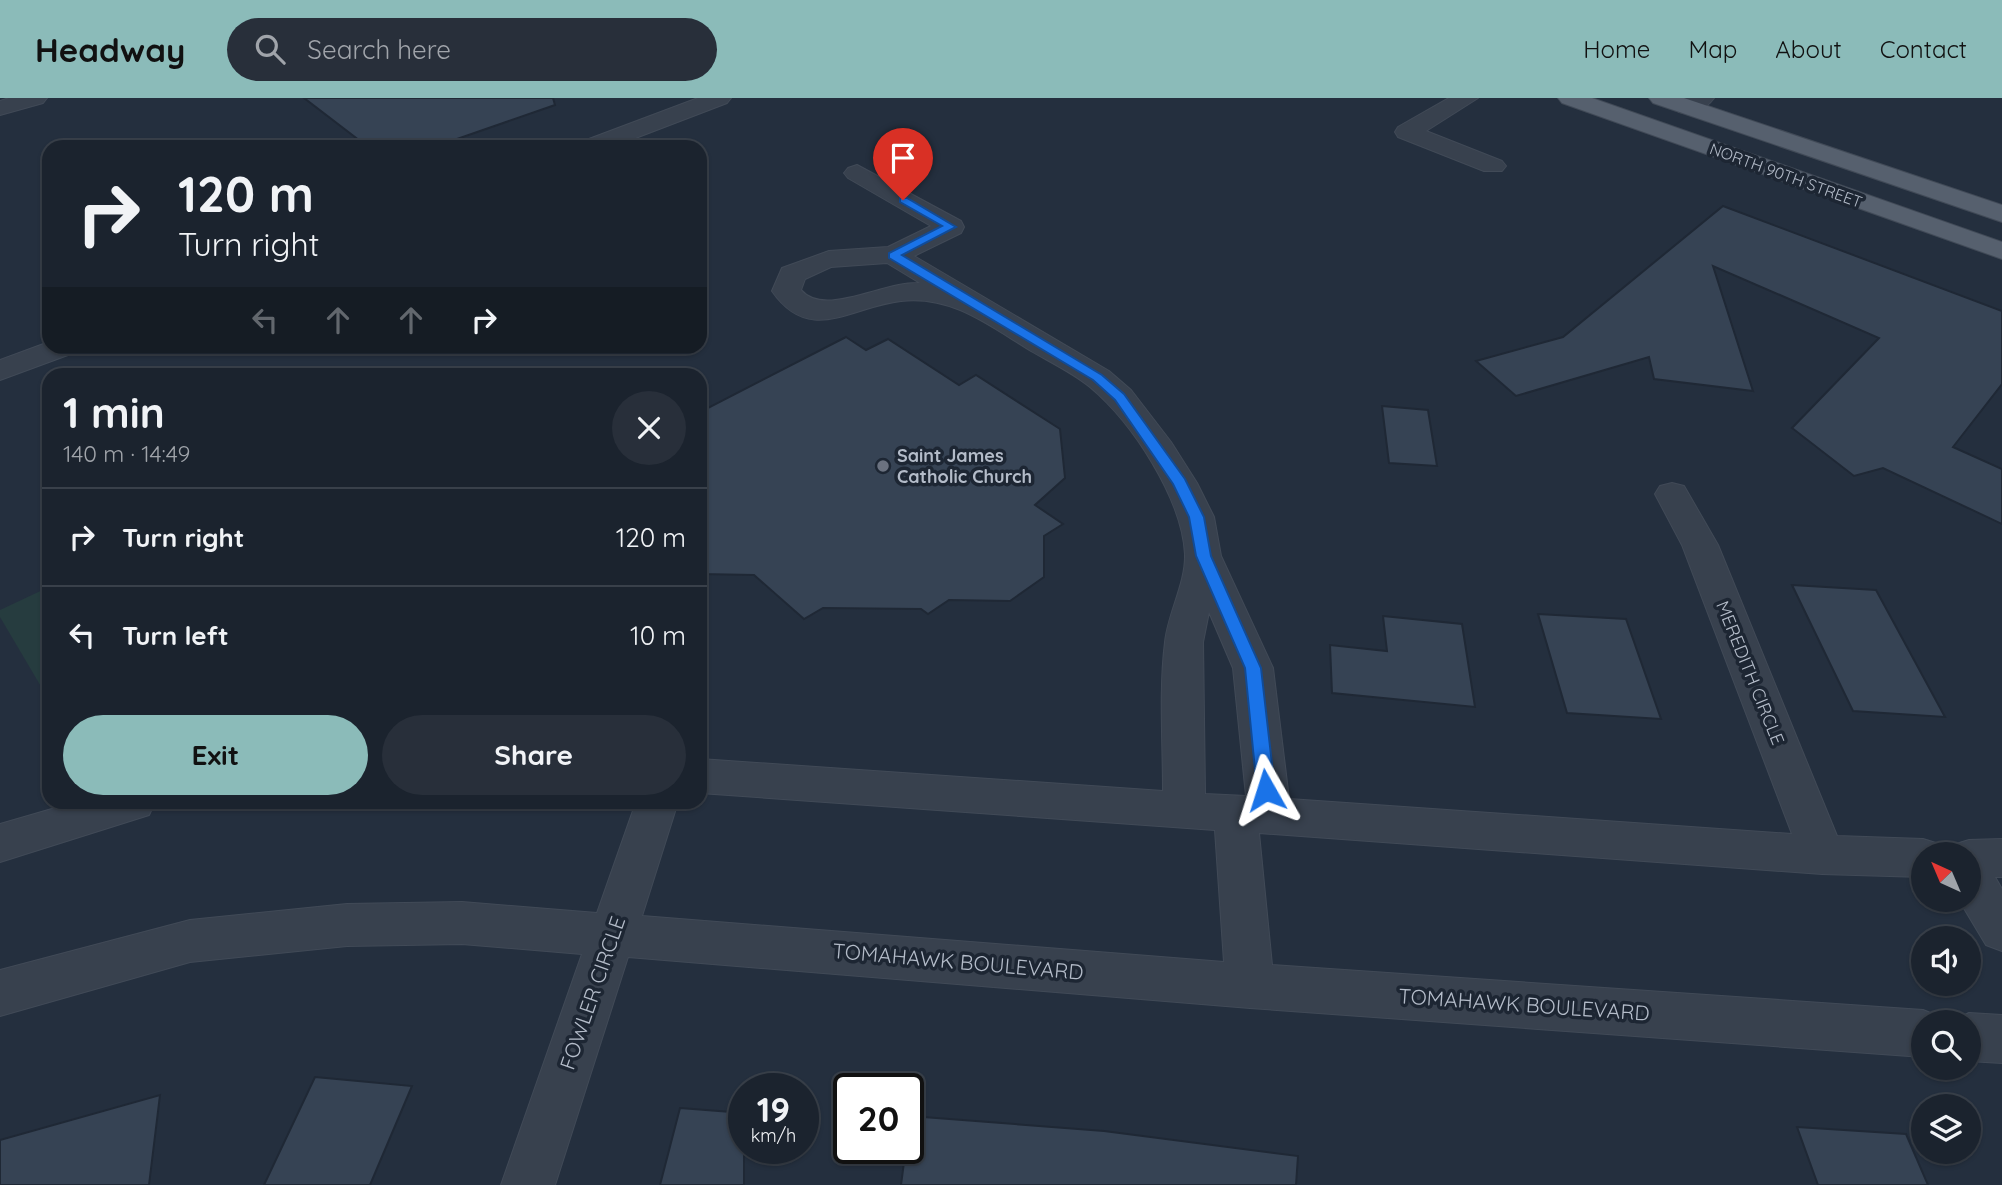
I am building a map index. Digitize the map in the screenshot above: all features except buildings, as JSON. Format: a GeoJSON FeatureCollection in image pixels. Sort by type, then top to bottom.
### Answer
{"type":"FeatureCollection","features":[{"type":"Feature","properties":{"kind":"main road","name":"NORTH 90TH STREET"},"geometry":{"type":"LineString","coordinates":[[1570,98],[2002,251]]}},
{"type":"Feature","properties":{"kind":"main road","name":"NORTH 90TH STREET"},"geometry":{"type":"LineString","coordinates":[[1661,98],[1694,102],[2002,214]]}},
{"type":"Feature","properties":{"kind":"street"},"geometry":{"type":"LineString","coordinates":[[0,108],[35,98]]}},
{"type":"Feature","properties":{"kind":"street"},"geometry":{"type":"LineString","coordinates":[[608,140],[719,98]]}},
{"type":"Feature","properties":{"kind":"street"},"geometry":{"type":"LineString","coordinates":[[1466,98],[1440,105],[1407,132],[1493,166]]}},
{"type":"Feature","properties":{"kind":"street"},"geometry":{"type":"LineString","coordinates":[[857,173],[951,227],[893,255],[849,256],[820,261],[792,274],[786,291],[800,306],[830,311],[846,309],[898,292],[928,292],[972,303]]}},
{"type":"Feature","properties":{"kind":"street"},"geometry":{"type":"LineString","coordinates":[[893,255],[1098,378],[1120,397],[1180,483],[1196,517],[1203,556],[1253,668],[1250,986]]}},
{"type":"Feature","properties":{"kind":"street"},"geometry":{"type":"LineString","coordinates":[[0,371],[44,354]]}},
{"type":"Feature","properties":{"kind":"street","name":"MEREDITH CIRCLE"},"geometry":{"type":"LineString","coordinates":[[1672,494],[1700,545],[1822,855]]}},
{"type":"Feature","properties":{"kind":"street"},"geometry":{"type":"LineString","coordinates":[[1185,809],[1184,642],[1203,556]]}},
{"type":"Feature","properties":{"kind":"street"},"geometry":{"type":"LineString","coordinates":[[707,776],[1822,855],[1911,858]]}},
{"type":"Feature","properties":{"kind":"street"},"geometry":{"type":"LineString","coordinates":[[0,843],[111,809]]}},
{"type":"Feature","properties":{"kind":"street","name":"FOWLER CIRCLE"},"geometry":{"type":"LineString","coordinates":[[528,1185],[655,809]]}},
{"type":"Feature","properties":{"kind":"street"},"geometry":{"type":"LineString","coordinates":[[1981,859],[2002,858]]}},
{"type":"Feature","properties":{"kind":"street"},"geometry":{"type":"LineString","coordinates":[[1981,895],[2002,930]]}},
{"type":"Feature","properties":{"kind":"street","name":"TOMAHAWK BOULEVARD"},"geometry":{"type":"LineString","coordinates":[[0,993],[100,963],[190,941],[347,925],[462,923],[1250,986],[1911,1033]]}},
{"type":"Feature","properties":{"kind":"street"},"geometry":{"type":"LineString","coordinates":[[1981,1038],[2002,1040]]}},
{"type":"Feature","properties":{"kind":"green space"},"geometry":{"type":"Polygon","coordinates":[[[42,590],[42,688],[0,617],[0,610],[42,590]]]}},
{"type":"Feature","properties":{"kind":"place","name":"Saint James Catholic Church"},"geometry":{"type":"Point","coordinates":[883,466]}},
{"type":"Feature","properties":{"kind":"route"},"geometry":{"type":"LineString","coordinates":[[903,200],[951,227],[893,255],[1098,378],[1120,397],[1180,483],[1196,517],[1203,556],[1253,668],[1266,790]]}}]}
